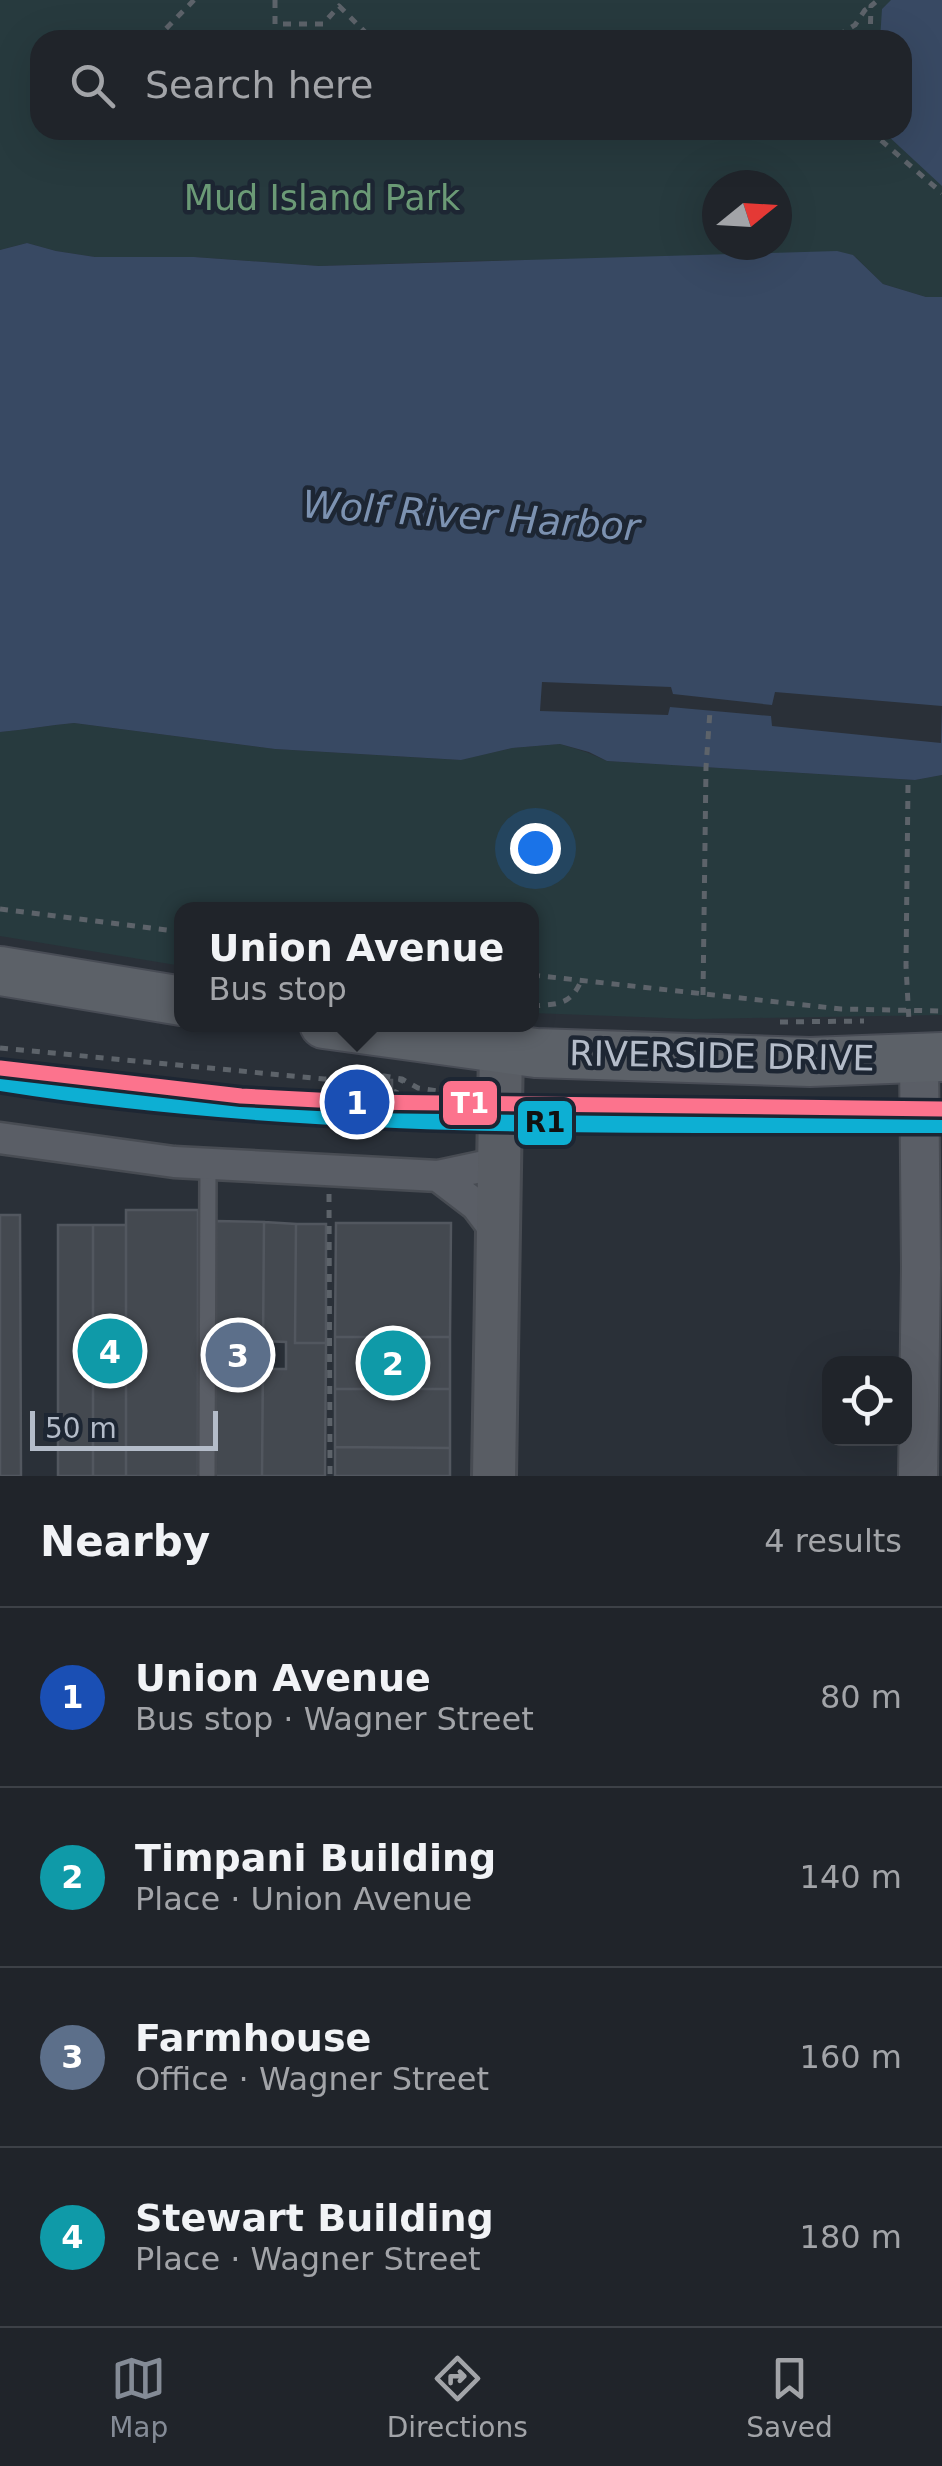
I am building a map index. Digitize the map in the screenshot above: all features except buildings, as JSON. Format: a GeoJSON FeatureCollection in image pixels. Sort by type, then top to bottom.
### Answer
{"type":"FeatureCollection","features":[{"type":"Feature","properties":{"kind":"main road"},"geometry":{"type":"LineString","coordinates":[[0,971],[174,1000]]}},
{"type":"Feature","properties":{"kind":"main road","name":"RIVERSIDE DRIVE"},"geometry":{"type":"LineString","coordinates":[[383,1032],[536,1053],[810,1062],[924,1045]]}},
{"type":"Feature","properties":{"kind":"main road"},"geometry":{"type":"LineString","coordinates":[[494,1476],[501,1048]]}},
{"type":"Feature","properties":{"kind":"street"},"geometry":{"type":"LineString","coordinates":[[918,1476],[924,1045]]}},
{"type":"Feature","properties":{"kind":"street"},"geometry":{"type":"LineString","coordinates":[[0,1138],[174,1162],[438,1176],[499,1163]]}},
{"type":"Feature","properties":{"kind":"street"},"geometry":{"type":"LineString","coordinates":[[438,1176],[476,1205],[498,1234]]}},
{"type":"Feature","properties":{"kind":"lane"},"geometry":{"type":"LineString","coordinates":[[206,1476],[208,1164]]}},
{"type":"Feature","properties":{"kind":"path"},"geometry":{"type":"LineString","coordinates":[[164,30],[194,0]]}},
{"type":"Feature","properties":{"kind":"path"},"geometry":{"type":"LineString","coordinates":[[276,0],[275,24],[323,24],[342,3],[364,30]]}},
{"type":"Feature","properties":{"kind":"path"},"geometry":{"type":"LineString","coordinates":[[846,30],[878,0]]}},
{"type":"Feature","properties":{"kind":"path"},"geometry":{"type":"LineString","coordinates":[[870,30],[871,6]]}},
{"type":"Feature","properties":{"kind":"path"},"geometry":{"type":"LineString","coordinates":[[855,25],[855,30]]}},
{"type":"Feature","properties":{"kind":"path"},"geometry":{"type":"LineString","coordinates":[[881,140],[942,192]]}},
{"type":"Feature","properties":{"kind":"path"},"geometry":{"type":"LineString","coordinates":[[703,995],[710,710]]}},
{"type":"Feature","properties":{"kind":"path"},"geometry":{"type":"LineString","coordinates":[[908,785],[906,966],[909,1009],[924,1045]]}},
{"type":"Feature","properties":{"kind":"path"},"geometry":{"type":"LineString","coordinates":[[1,910],[174,931]]}},
{"type":"Feature","properties":{"kind":"path"},"geometry":{"type":"LineString","coordinates":[[539,976],[840,1009],[942,1010]]}},
{"type":"Feature","properties":{"kind":"path"},"geometry":{"type":"LineString","coordinates":[[539,1006],[560,1004],[575,995],[582,981]]}},
{"type":"Feature","properties":{"kind":"path"},"geometry":{"type":"LineString","coordinates":[[0,1048],[324,1079],[384,1076],[402,1079],[418,1088],[465,1095]]}},
{"type":"Feature","properties":{"kind":"path"},"geometry":{"type":"LineString","coordinates":[[392,1096],[402,1079]]}},
{"type":"Feature","properties":{"kind":"path"},"geometry":{"type":"LineString","coordinates":[[330,1190],[330,1476]]}},
{"type":"Feature","properties":{"kind":"green space","name":"Mud Island Park"},"geometry":{"type":"Polygon","coordinates":[[[0,0],[942,0],[942,297],[926,297],[883,284],[853,255],[792,256],[792,170],[702,170],[702,257],[319,266],[194,257],[95,257],[27,243],[0,250],[0,0]]]}},
{"type":"Feature","properties":{"kind":"green space"},"geometry":{"type":"Polygon","coordinates":[[[74,723],[275,749],[460,760],[512,748],[560,744],[607,761],[915,780],[942,775],[942,1015],[694,1019],[539,1013],[539,902],[174,902],[174,965],[0,936],[0,732],[74,723]]]}},
{"type":"Feature","properties":{"kind":"water"},"geometry":{"type":"Polygon","coordinates":[[[891,0],[942,0],[942,186],[892,140],[912,140],[912,30],[881,30],[882,9],[891,0]]]}},
{"type":"Feature","properties":{"kind":"water","name":"Wolf River Harbor"},"geometry":{"type":"Polygon","coordinates":[[[27,243],[95,257],[194,257],[319,266],[702,255],[702,260],[792,260],[792,252],[837,251],[853,255],[883,284],[926,297],[942,297],[942,775],[915,780],[607,761],[560,744],[512,748],[461,760],[275,749],[74,723],[0,732],[0,250],[27,243]]]}},
{"type":"Feature","properties":{"kind":"pier"},"geometry":{"type":"Polygon","coordinates":[[[542,682],[671,687],[673,694],[772,705],[775,692],[942,706],[941,743],[772,726],[771,716],[670,707],[668,715],[540,711],[542,682]]]}},
{"type":"Feature","properties":{"kind":"transit line","name":"T1"},"geometry":{"type":"LineString","coordinates":[[0,1068],[241,1096],[357,1102],[942,1109]]}},
{"type":"Feature","properties":{"kind":"transit line","name":"R1"},"geometry":{"type":"LineString","coordinates":[[0,1082],[234,1110],[352,1117],[588,1123],[942,1124]]}},
{"type":"Feature","properties":{"kind":"place","name":"Union Avenue"},"geometry":{"type":"Point","coordinates":[357,1102]}},
{"type":"Feature","properties":{"kind":"place","name":"Stewart Building"},"geometry":{"type":"Point","coordinates":[110,1351]}},
{"type":"Feature","properties":{"kind":"place","name":"Farmhouse"},"geometry":{"type":"Point","coordinates":[238,1355]}},
{"type":"Feature","properties":{"kind":"place","name":"Timpani Building"},"geometry":{"type":"Point","coordinates":[393,1363]}}]}
